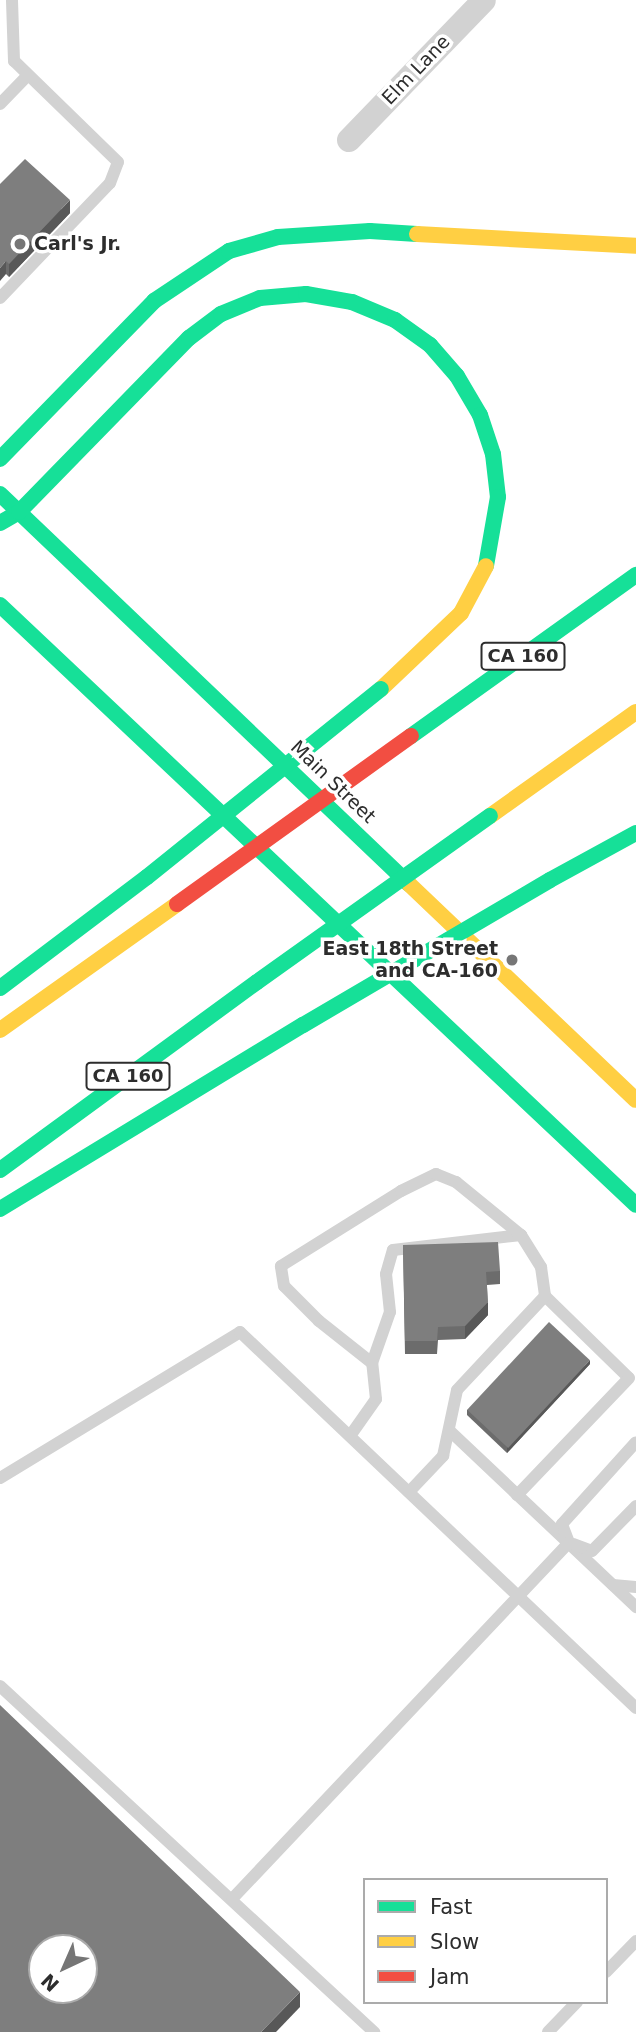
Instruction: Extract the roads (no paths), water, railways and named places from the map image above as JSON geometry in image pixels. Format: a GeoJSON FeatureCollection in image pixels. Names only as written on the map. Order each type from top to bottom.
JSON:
{"type":"FeatureCollection","features":[{"type":"Feature","properties":{"kind":"main road"},"geometry":{"type":"LineString","coordinates":[[0,459],[154,301],[229,251],[278,237],[370,231],[636,246]]}},
{"type":"Feature","properties":{"kind":"main road"},"geometry":{"type":"LineString","coordinates":[[0,523],[19,512],[189,338],[221,314],[260,298],[306,294],[352,302],[395,320],[430,345],[457,376],[484,428],[498,497],[490,551],[461,613],[381,689],[147,877],[0,988]]}},
{"type":"Feature","properties":{"kind":"main road","name":"Main Street"},"geometry":{"type":"LineString","coordinates":[[0,495],[636,1100]]}},
{"type":"Feature","properties":{"kind":"main road","name":"CA 160"},"geometry":{"type":"LineString","coordinates":[[0,1030],[636,575]]}},
{"type":"Feature","properties":{"kind":"main road"},"geometry":{"type":"LineString","coordinates":[[0,605],[636,1205]]}},
{"type":"Feature","properties":{"kind":"main road","name":"CA 160"},"geometry":{"type":"LineString","coordinates":[[0,1170],[257,982],[636,712]]}},
{"type":"Feature","properties":{"kind":"main road"},"geometry":{"type":"LineString","coordinates":[[0,1209],[303,1025],[550,880],[636,834]]}},
{"type":"Feature","properties":{"kind":"street","name":"Elm Lane"},"geometry":{"type":"LineString","coordinates":[[349,140],[484,0]]}},
{"type":"Feature","properties":{"kind":"lane"},"geometry":{"type":"LineString","coordinates":[[0,298],[110,183],[118,162],[14,61],[12,0]]}},
{"type":"Feature","properties":{"kind":"lane"},"geometry":{"type":"LineString","coordinates":[[0,104],[28,75]]}},
{"type":"Feature","properties":{"kind":"lane"},"geometry":{"type":"LineString","coordinates":[[372,1363],[318,1321],[284,1286],[281,1266],[401,1191],[436,1174],[466,1188],[521,1235],[541,1267],[545,1296],[629,1378],[517,1495]]}},
{"type":"Feature","properties":{"kind":"lane"},"geometry":{"type":"LineString","coordinates":[[350,1436],[376,1399],[372,1363],[390,1312],[386,1274],[393,1251],[521,1235]]}},
{"type":"Feature","properties":{"kind":"lane"},"geometry":{"type":"LineString","coordinates":[[409,1492],[443,1456],[451,1432],[457,1390],[545,1296]]}},
{"type":"Feature","properties":{"kind":"lane"},"geometry":{"type":"LineString","coordinates":[[0,1478],[240,1332],[636,1708]]}},
{"type":"Feature","properties":{"kind":"lane"},"geometry":{"type":"LineString","coordinates":[[451,1432],[636,1607]]}},
{"type":"Feature","properties":{"kind":"lane"},"geometry":{"type":"LineString","coordinates":[[569,1543],[562,1524],[636,1442]]}},
{"type":"Feature","properties":{"kind":"lane"},"geometry":{"type":"LineString","coordinates":[[569,1543],[593,1551],[636,1506]]}},
{"type":"Feature","properties":{"kind":"lane"},"geometry":{"type":"LineString","coordinates":[[232,1899],[569,1543]]}},
{"type":"Feature","properties":{"kind":"lane"},"geometry":{"type":"LineString","coordinates":[[613,1585],[636,1587]]}},
{"type":"Feature","properties":{"kind":"lane"},"geometry":{"type":"LineString","coordinates":[[0,1686],[374,2032]]}},
{"type":"Feature","properties":{"kind":"lane"},"geometry":{"type":"LineString","coordinates":[[608,1970],[636,1941]]}},
{"type":"Feature","properties":{"kind":"lane"},"geometry":{"type":"LineString","coordinates":[[548,2032],[575,2004]]}},
{"type":"Feature","properties":{"kind":"place","name":"Carl's Jr."},"geometry":{"type":"Point","coordinates":[20,244]}},
{"type":"Feature","properties":{"kind":"place","name":"East 18th Street and CA-160"},"geometry":{"type":"Point","coordinates":[512,960]}}]}
